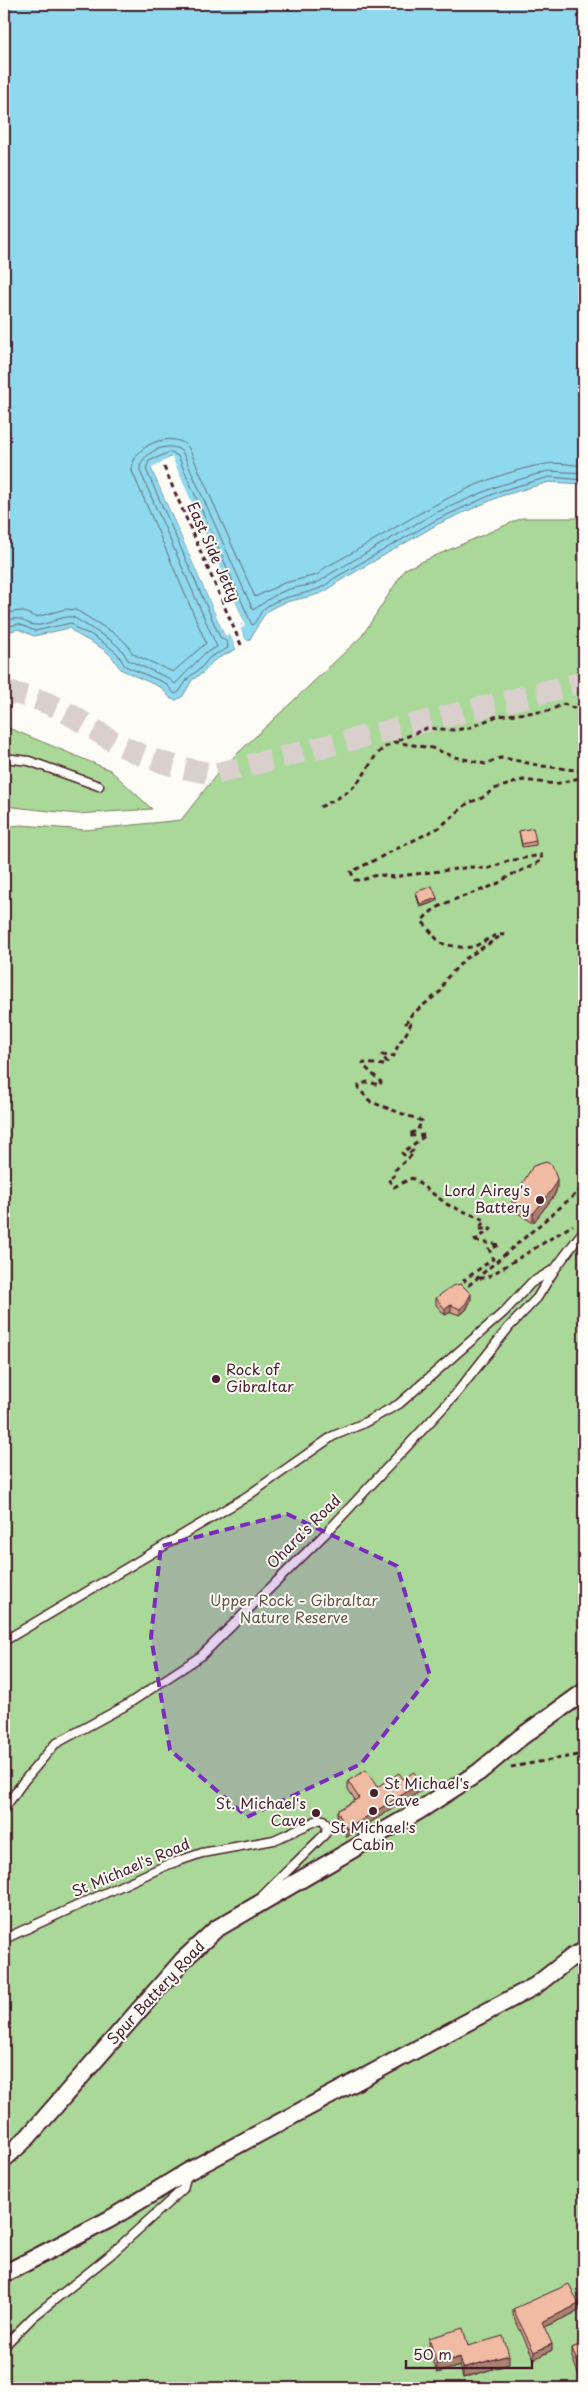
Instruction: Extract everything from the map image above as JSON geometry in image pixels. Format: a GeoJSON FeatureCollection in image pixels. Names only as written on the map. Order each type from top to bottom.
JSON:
{"type":"FeatureCollection","features":[{"type":"Feature","properties":{"kind":"street","name":"Spur Battery Road"},"geometry":{"type":"LineString","coordinates":[[4,2159],[28,2136],[183,1960],[216,1929],[428,1804],[478,1772],[521,1737],[584,1692]]}},
{"type":"Feature","properties":{"kind":"street"},"geometry":{"type":"LineString","coordinates":[[4,2274],[110,2219],[187,2172],[535,1986],[572,1957],[584,1951]]}},
{"type":"Feature","properties":{"kind":"lane"},"geometry":{"type":"LineString","coordinates":[[4,758],[29,761],[99,786]]}},
{"type":"Feature","properties":{"kind":"lane","name":"Ohara's Road"},"geometry":{"type":"LineString","coordinates":[[4,1809],[23,1782],[56,1744],[162,1683],[201,1656],[275,1581],[328,1531],[455,1395],[509,1327],[537,1298],[555,1269],[584,1230]]}},
{"type":"Feature","properties":{"kind":"lane"},"geometry":{"type":"LineString","coordinates":[[4,1640],[246,1497],[333,1436],[362,1424],[399,1404],[504,1312],[531,1282],[555,1269]]}},
{"type":"Feature","properties":{"kind":"lane","name":"St Michael's Road"},"geometry":{"type":"LineString","coordinates":[[4,1939],[167,1865],[202,1853],[274,1840],[314,1821],[323,1820],[328,1827],[325,1834],[247,1910]]}},
{"type":"Feature","properties":{"kind":"lane"},"geometry":{"type":"LineString","coordinates":[[4,2346],[33,2317],[108,2256],[183,2189],[187,2172]]}},
{"type":"Feature","properties":{"kind":"path","name":"East Side Jetty"},"geometry":{"type":"LineString","coordinates":[[164,467],[242,647]]}},
{"type":"Feature","properties":{"kind":"path"},"geometry":{"type":"LineString","coordinates":[[320,807],[345,795],[362,778],[378,750],[427,728],[462,729],[483,723],[497,716],[548,711],[564,704],[573,708],[584,706]]}},
{"type":"Feature","properties":{"kind":"path"},"geometry":{"type":"LineString","coordinates":[[394,742],[432,748],[455,757],[485,764],[500,758],[509,758],[542,766],[584,771]]}},
{"type":"Feature","properties":{"kind":"path"},"geometry":{"type":"LineString","coordinates":[[584,777],[555,784],[523,780],[494,789],[482,798],[468,803],[440,827],[351,872],[355,880],[361,880],[380,874],[392,876],[472,867],[487,869],[508,860],[541,855],[543,858],[533,867],[508,876],[496,885],[455,898],[427,915],[422,921],[440,944],[471,947],[494,936],[505,935],[494,939],[465,959],[445,980],[441,991],[411,1015],[406,1023],[411,1022],[410,1030],[400,1040],[394,1056],[382,1055],[387,1062],[385,1065],[363,1063],[381,1082],[380,1085],[368,1082],[359,1085],[359,1090],[371,1102],[422,1122],[417,1131],[409,1134],[410,1136],[426,1135],[402,1153],[404,1155],[413,1151],[413,1154],[395,1170],[394,1176],[388,1179],[394,1187],[412,1178],[448,1204],[485,1220],[479,1229],[491,1229],[474,1241],[500,1245],[489,1249],[492,1259],[464,1280],[469,1285],[584,1187]]}},
{"type":"Feature","properties":{"kind":"path"},"geometry":{"type":"LineString","coordinates":[[478,1278],[486,1278],[579,1221]]}},
{"type":"Feature","properties":{"kind":"path"},"geometry":{"type":"LineString","coordinates":[[508,1767],[584,1754]]}},
{"type":"Feature","properties":{"kind":"highlighted area"},"geometry":{"type":"Polygon","coordinates":[[[287,1514],[397,1566],[430,1676],[361,1764],[247,1817],[170,1750],[151,1637],[161,1546],[287,1514]]]}},
{"type":"Feature","properties":{"kind":"green space","name":"Upper Rock - Gibraltar Nature Reserve"},"geometry":{"type":"Polygon","coordinates":[[[522,518],[584,518],[584,2388],[4,2388],[4,827],[21,825],[85,830],[181,820],[221,769],[362,636],[405,569],[522,518]]]}},
{"type":"Feature","properties":{"kind":"green space"},"geometry":{"type":"Polygon","coordinates":[[[4,726],[110,770],[152,809],[78,814],[4,806],[4,726]]]}},
{"type":"Feature","properties":{"kind":"water"},"geometry":{"type":"Polygon","coordinates":[[[4,4],[584,4],[584,484],[549,482],[501,496],[438,524],[336,583],[329,589],[276,606],[266,613],[249,641],[246,640],[241,629],[243,619],[171,457],[151,468],[225,636],[230,634],[236,649],[213,661],[204,672],[192,680],[183,696],[176,700],[171,699],[162,688],[122,670],[107,652],[69,628],[34,636],[18,629],[4,633],[4,4]]]}},
{"type":"Feature","properties":{"kind":"pier"},"geometry":{"type":"Polygon","coordinates":[[[172,457],[243,619],[245,626],[241,629],[246,640],[249,641],[247,643],[239,629],[242,625],[241,620],[171,460],[153,467],[226,633],[232,633],[238,648],[236,649],[230,635],[225,636],[151,467],[172,457]]]}},
{"type":"Feature","properties":{"kind":"building"},"geometry":{"type":"Polygon","coordinates":[[[533,828],[536,841],[522,844],[519,831],[533,828]]]}},
{"type":"Feature","properties":{"kind":"building"},"geometry":{"type":"Polygon","coordinates":[[[432,886],[437,898],[420,904],[416,892],[432,886]]]}},
{"type":"Feature","properties":{"kind":"building"},"geometry":{"type":"Polygon","coordinates":[[[546,1162],[552,1165],[557,1179],[554,1187],[533,1214],[512,1200],[533,1166],[546,1162]]]}},
{"type":"Feature","properties":{"kind":"building"},"geometry":{"type":"Polygon","coordinates":[[[461,1284],[471,1294],[466,1303],[460,1309],[451,1305],[445,1309],[436,1298],[452,1286],[461,1284]]]}},
{"type":"Feature","properties":{"kind":"building"},"geometry":{"type":"Polygon","coordinates":[[[366,1770],[377,1787],[399,1773],[403,1779],[414,1772],[421,1783],[347,1829],[337,1811],[359,1798],[348,1781],[366,1770]]]}},
{"type":"Feature","properties":{"kind":"building"},"geometry":{"type":"Polygon","coordinates":[[[569,2284],[579,2304],[542,2322],[552,2344],[534,2352],[513,2309],[569,2284]]]}},
{"type":"Feature","properties":{"kind":"building"},"geometry":{"type":"Polygon","coordinates":[[[463,2328],[468,2346],[503,2336],[509,2355],[463,2368],[460,2357],[437,2364],[429,2338],[463,2328]]]}},
{"type":"Feature","properties":{"kind":"building"},"geometry":{"type":"Polygon","coordinates":[[[584,2343],[584,2369],[580,2370],[572,2348],[584,2343]]]}},
{"type":"Feature","properties":{"kind":"tunnel"},"geometry":{"type":"LineString","coordinates":[[4,692],[37,699],[50,704],[139,754],[175,766],[214,774],[584,682]]}},
{"type":"Feature","properties":{"kind":"place","name":"Lord Airey's Battery"},"geometry":{"type":"Point","coordinates":[540,1200]}},
{"type":"Feature","properties":{"kind":"place","name":"Rock of Gibraltar"},"geometry":{"type":"Point","coordinates":[216,1379]}},
{"type":"Feature","properties":{"kind":"place","name":"St Michael's Cave"},"geometry":{"type":"Point","coordinates":[374,1793]}},
{"type":"Feature","properties":{"kind":"place","name":"St Michael's Cabin"},"geometry":{"type":"Point","coordinates":[373,1811]}},
{"type":"Feature","properties":{"kind":"place","name":"St. Michael's Cave"},"geometry":{"type":"Point","coordinates":[316,1813]}}]}
